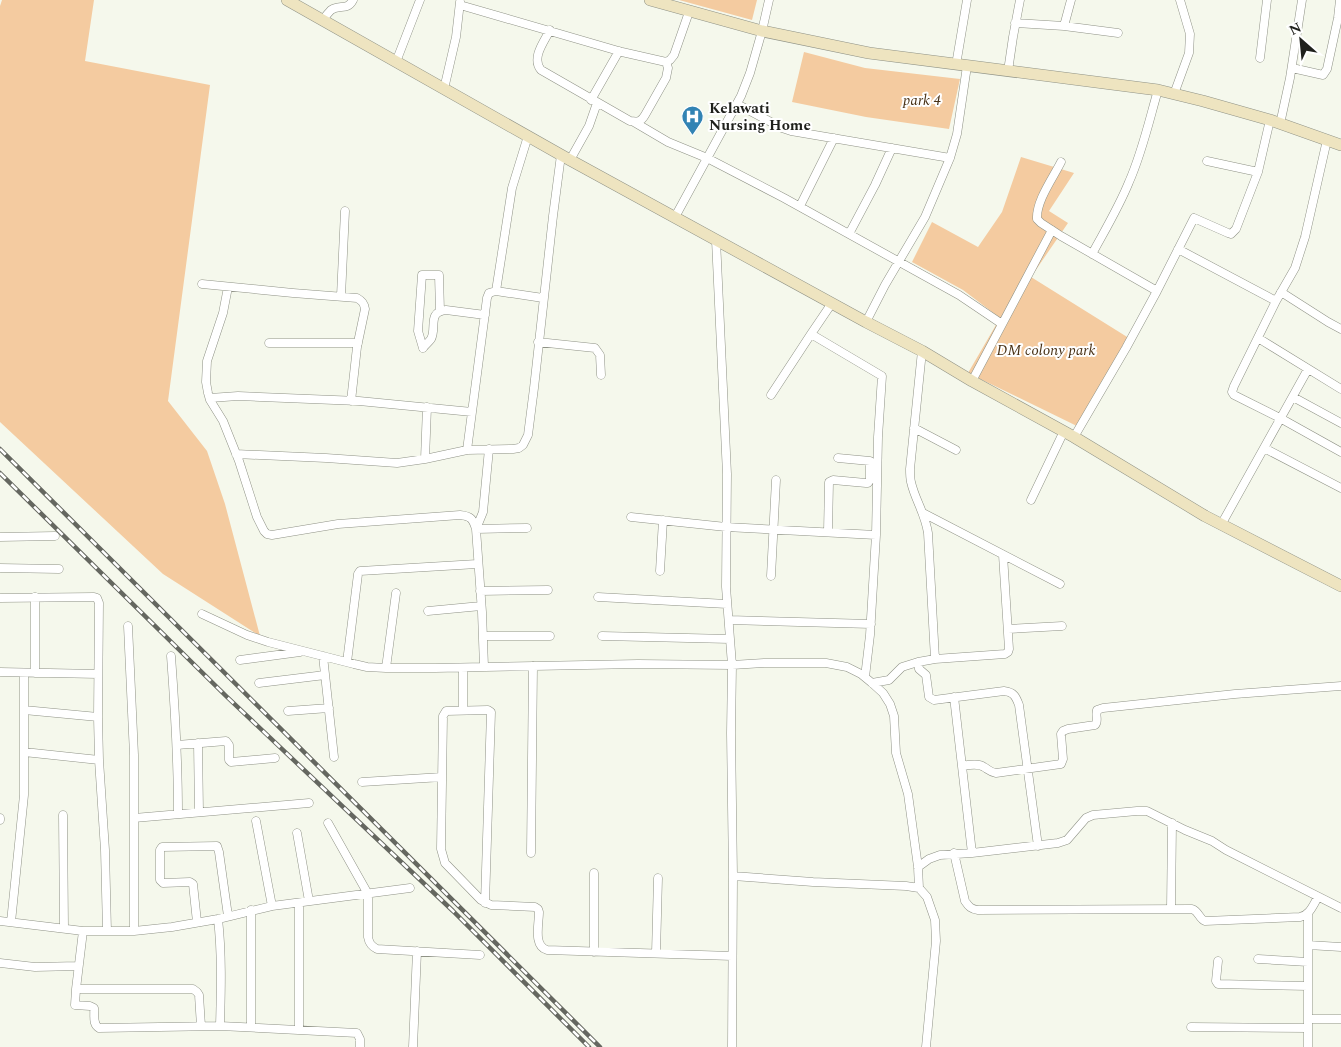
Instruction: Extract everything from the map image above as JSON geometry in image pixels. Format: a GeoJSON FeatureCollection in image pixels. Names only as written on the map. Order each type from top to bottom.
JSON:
{"type":"FeatureCollection","features":[{"type":"Feature","properties":{"kind":"street"},"geometry":{"type":"LineString","coordinates":[[286,0],[716,240],[922,351],[972,381],[1069,434],[1221,525],[1341,586]]}},
{"type":"Feature","properties":{"kind":"street"},"geometry":{"type":"LineString","coordinates":[[323,20],[331,10],[348,7],[353,0]]}},
{"type":"Feature","properties":{"kind":"street"},"geometry":{"type":"LineString","coordinates":[[396,62],[420,0]]}},
{"type":"Feature","properties":{"kind":"street"},"geometry":{"type":"LineString","coordinates":[[675,217],[737,104],[750,73],[769,0]]}},
{"type":"Feature","properties":{"kind":"street"},"geometry":{"type":"LineString","coordinates":[[866,322],[885,285],[925,217],[950,158],[956,134],[967,0]]}},
{"type":"Feature","properties":{"kind":"street"},"geometry":{"type":"LineString","coordinates":[[1008,71],[1020,0]]}},
{"type":"Feature","properties":{"kind":"street"},"geometry":{"type":"LineString","coordinates":[[1064,26],[1071,0]]}},
{"type":"Feature","properties":{"kind":"street"},"geometry":{"type":"LineString","coordinates":[[1174,94],[1189,53],[1190,34],[1180,0]]}},
{"type":"Feature","properties":{"kind":"street"},"geometry":{"type":"LineString","coordinates":[[1260,58],[1266,0]]}},
{"type":"Feature","properties":{"kind":"street"},"geometry":{"type":"LineString","coordinates":[[1031,500],[1069,434],[1126,348],[1194,218],[1228,233],[1234,232],[1258,172],[1292,68],[1302,0]]}},
{"type":"Feature","properties":{"kind":"street"},"geometry":{"type":"LineString","coordinates":[[1292,68],[1323,76],[1327,70],[1340,0]]}},
{"type":"Feature","properties":{"kind":"street"},"geometry":{"type":"LineString","coordinates":[[655,1],[762,31],[869,53],[1158,90],[1275,122],[1341,145]]}},
{"type":"Feature","properties":{"kind":"street"},"geometry":{"type":"LineString","coordinates":[[444,88],[456,37],[460,2],[619,51],[666,62],[674,55],[689,12]]}},
{"type":"Feature","properties":{"kind":"street"},"geometry":{"type":"LineString","coordinates":[[1015,23],[1064,26],[1118,33]]}},
{"type":"Feature","properties":{"kind":"street"},"geometry":{"type":"LineString","coordinates":[[550,30],[537,57],[538,66],[546,74],[668,142],[707,158],[800,206],[959,295],[1002,324]]}},
{"type":"Feature","properties":{"kind":"street"},"geometry":{"type":"LineString","coordinates":[[236,454],[406,463],[467,450],[519,448],[523,445],[528,435],[534,388],[552,216],[566,157],[589,126],[594,101],[619,51]]}},
{"type":"Feature","properties":{"kind":"street"},"geometry":{"type":"LineString","coordinates":[[634,122],[642,120],[662,86],[668,72],[666,62]]}},
{"type":"Feature","properties":{"kind":"street"},"geometry":{"type":"LineString","coordinates":[[1092,254],[1118,208],[1130,180],[1158,90]]}},
{"type":"Feature","properties":{"kind":"street"},"geometry":{"type":"LineString","coordinates":[[737,104],[791,131],[950,158]]}},
{"type":"Feature","properties":{"kind":"street"},"geometry":{"type":"LineString","coordinates":[[496,291],[512,188],[528,136]]}},
{"type":"Feature","properties":{"kind":"street"},"geometry":{"type":"LineString","coordinates":[[800,206],[834,138]]}},
{"type":"Feature","properties":{"kind":"street"},"geometry":{"type":"LineString","coordinates":[[1327,140],[1305,238],[1295,268],[1276,301],[1232,392],[1234,395],[1341,452]]}},
{"type":"Feature","properties":{"kind":"street"},"geometry":{"type":"LineString","coordinates":[[849,234],[892,148]]}},
{"type":"Feature","properties":{"kind":"street"},"geometry":{"type":"LineString","coordinates":[[1206,161],[1258,172]]}},
{"type":"Feature","properties":{"kind":"street"},"geometry":{"type":"LineString","coordinates":[[1061,162],[1043,195],[1036,214],[1037,218],[1052,230],[1157,291]]}},
{"type":"Feature","properties":{"kind":"street"},"geometry":{"type":"LineString","coordinates":[[341,296],[345,210]]}},
{"type":"Feature","properties":{"kind":"street"},"geometry":{"type":"LineString","coordinates":[[972,381],[1052,230]]}},
{"type":"Feature","properties":{"kind":"street"},"geometry":{"type":"LineString","coordinates":[[716,240],[727,474],[726,587],[732,665],[732,1047]]}},
{"type":"Feature","properties":{"kind":"street"},"geometry":{"type":"LineString","coordinates":[[1178,249],[1276,301]]}},
{"type":"Feature","properties":{"kind":"street"},"geometry":{"type":"LineString","coordinates":[[440,311],[439,275],[422,275],[418,331],[423,348],[432,338],[434,317],[440,311],[446,310],[485,315]]}},
{"type":"Feature","properties":{"kind":"street"},"geometry":{"type":"LineString","coordinates":[[202,284],[357,298],[364,304],[364,309],[351,400]]}},
{"type":"Feature","properties":{"kind":"street"},"geometry":{"type":"LineString","coordinates":[[228,286],[223,313],[207,361],[206,382],[210,398],[223,421],[264,531],[272,535],[338,524],[468,516],[472,519],[476,530],[484,667]]}},
{"type":"Feature","properties":{"kind":"street"},"geometry":{"type":"LineString","coordinates":[[467,450],[489,293],[496,291],[543,298]]}},
{"type":"Feature","properties":{"kind":"street"},"geometry":{"type":"LineString","coordinates":[[1281,292],[1341,329]]}},
{"type":"Feature","properties":{"kind":"street"},"geometry":{"type":"LineString","coordinates":[[772,395],[832,303]]}},
{"type":"Feature","properties":{"kind":"street"},"geometry":{"type":"LineString","coordinates":[[811,334],[882,376],[871,624],[865,677]]}},
{"type":"Feature","properties":{"kind":"street"},"geometry":{"type":"LineString","coordinates":[[1258,338],[1341,388]]}},
{"type":"Feature","properties":{"kind":"street"},"geometry":{"type":"LineString","coordinates":[[538,342],[594,348],[600,355],[601,375]]}},
{"type":"Feature","properties":{"kind":"street"},"geometry":{"type":"LineString","coordinates":[[269,343],[358,343]]}},
{"type":"Feature","properties":{"kind":"street"},"geometry":{"type":"LineString","coordinates":[[922,351],[910,469],[911,482],[927,523],[935,659]]}},
{"type":"Feature","properties":{"kind":"street"},"geometry":{"type":"LineString","coordinates":[[1221,525],[1308,369]]}},
{"type":"Feature","properties":{"kind":"street"},"geometry":{"type":"LineString","coordinates":[[210,398],[238,396],[351,400],[472,412]]}},
{"type":"Feature","properties":{"kind":"street"},"geometry":{"type":"LineString","coordinates":[[1293,397],[1341,423]]}},
{"type":"Feature","properties":{"kind":"street"},"geometry":{"type":"LineString","coordinates":[[424,459],[427,407]]}},
{"type":"Feature","properties":{"kind":"street"},"geometry":{"type":"LineString","coordinates":[[914,428],[956,450]]}},
{"type":"Feature","properties":{"kind":"street"},"geometry":{"type":"LineString","coordinates":[[1264,448],[1341,488]]}},
{"type":"Feature","properties":{"kind":"street"},"geometry":{"type":"LineString","coordinates":[[476,530],[483,512],[488,449]]}},
{"type":"Feature","properties":{"kind":"street"},"geometry":{"type":"LineString","coordinates":[[828,532],[828,482],[832,480],[868,483],[870,480],[870,461],[838,458]]}},
{"type":"Feature","properties":{"kind":"street"},"geometry":{"type":"LineString","coordinates":[[771,576],[776,480]]}},
{"type":"Feature","properties":{"kind":"street"},"geometry":{"type":"LineString","coordinates":[[923,513],[1060,584]]}},
{"type":"Feature","properties":{"kind":"street"},"geometry":{"type":"LineString","coordinates":[[631,517],[726,527],[876,535]]}},
{"type":"Feature","properties":{"kind":"street"},"geometry":{"type":"LineString","coordinates":[[660,571],[663,520]]}},
{"type":"Feature","properties":{"kind":"street"},"geometry":{"type":"LineString","coordinates":[[476,530],[526,528]]}},
{"type":"Feature","properties":{"kind":"street"},"geometry":{"type":"LineString","coordinates":[[0,537],[55,536]]}},
{"type":"Feature","properties":{"kind":"street"},"geometry":{"type":"LineString","coordinates":[[872,683],[889,680],[902,667],[918,662],[1005,654],[1008,652],[1004,555]]}},
{"type":"Feature","properties":{"kind":"street"},"geometry":{"type":"LineString","coordinates":[[347,662],[358,574],[360,571],[478,564]]}},
{"type":"Feature","properties":{"kind":"street"},"geometry":{"type":"LineString","coordinates":[[0,568],[59,568]]}},
{"type":"Feature","properties":{"kind":"street"},"geometry":{"type":"LineString","coordinates":[[480,592],[548,590]]}},
{"type":"Feature","properties":{"kind":"street"},"geometry":{"type":"LineString","coordinates":[[386,668],[396,593]]}},
{"type":"Feature","properties":{"kind":"street"},"geometry":{"type":"LineString","coordinates":[[0,598],[94,597],[98,600],[99,760],[105,850],[107,931]]}},
{"type":"Feature","properties":{"kind":"street"},"geometry":{"type":"LineString","coordinates":[[598,597],[727,604]]}},
{"type":"Feature","properties":{"kind":"street"},"geometry":{"type":"LineString","coordinates":[[35,598],[35,673]]}},
{"type":"Feature","properties":{"kind":"street"},"geometry":{"type":"LineString","coordinates":[[428,611],[481,606]]}},
{"type":"Feature","properties":{"kind":"street"},"geometry":{"type":"LineString","coordinates":[[202,614],[247,635],[268,642],[347,662],[386,668],[638,664],[732,665],[826,662],[847,667],[865,677],[883,693],[890,704],[894,716],[896,753],[908,794],[919,888],[927,897],[935,920],[936,941],[926,1047]]}},
{"type":"Feature","properties":{"kind":"street"},"geometry":{"type":"LineString","coordinates":[[728,620],[871,624]]}},
{"type":"Feature","properties":{"kind":"street"},"geometry":{"type":"LineString","coordinates":[[128,626],[134,755],[134,931]]}},
{"type":"Feature","properties":{"kind":"street"},"geometry":{"type":"LineString","coordinates":[[1008,629],[1062,626]]}},
{"type":"Feature","properties":{"kind":"street"},"geometry":{"type":"LineString","coordinates":[[483,636],[550,636]]}},
{"type":"Feature","properties":{"kind":"street"},"geometry":{"type":"LineString","coordinates":[[602,636],[730,639]]}},
{"type":"Feature","properties":{"kind":"street"},"geometry":{"type":"LineString","coordinates":[[240,660],[304,652]]}},
{"type":"Feature","properties":{"kind":"street"},"geometry":{"type":"LineString","coordinates":[[171,656],[177,745],[178,814]]}},
{"type":"Feature","properties":{"kind":"street"},"geometry":{"type":"LineString","coordinates":[[323,656],[334,757]]}},
{"type":"Feature","properties":{"kind":"street"},"geometry":{"type":"LineString","coordinates":[[918,662],[919,669],[926,675],[928,694],[931,699],[1004,691],[1014,694],[1019,705],[1038,846]]}},
{"type":"Feature","properties":{"kind":"street"},"geometry":{"type":"LineString","coordinates":[[531,853],[533,666]]}},
{"type":"Feature","properties":{"kind":"street"},"geometry":{"type":"LineString","coordinates":[[463,668],[464,710]]}},
{"type":"Feature","properties":{"kind":"street"},"geometry":{"type":"LineString","coordinates":[[0,672],[98,674]]}},
{"type":"Feature","properties":{"kind":"street"},"geometry":{"type":"LineString","coordinates":[[11,922],[24,796],[24,672]]}},
{"type":"Feature","properties":{"kind":"street"},"geometry":{"type":"LineString","coordinates":[[258,683],[325,675]]}},
{"type":"Feature","properties":{"kind":"street"},"geometry":{"type":"LineString","coordinates":[[962,766],[982,765],[992,773],[1060,764],[1063,759],[1061,734],[1063,731],[1095,725],[1097,721],[1096,713],[1100,709],[1225,695],[1341,686]]}},
{"type":"Feature","properties":{"kind":"street"},"geometry":{"type":"LineString","coordinates":[[954,697],[972,853]]}},
{"type":"Feature","properties":{"kind":"street"},"geometry":{"type":"LineString","coordinates":[[288,711],[329,708]]}},
{"type":"Feature","properties":{"kind":"street"},"geometry":{"type":"LineString","coordinates":[[24,710],[98,717]]}},
{"type":"Feature","properties":{"kind":"street"},"geometry":{"type":"LineString","coordinates":[[485,903],[492,714],[490,710],[446,710],[443,716],[442,856],[445,863],[480,900],[485,903],[491,905],[535,907],[538,909],[538,942],[543,949],[547,950],[732,956]]}},
{"type":"Feature","properties":{"kind":"street"},"geometry":{"type":"LineString","coordinates":[[177,745],[228,742],[230,762],[275,758]]}},
{"type":"Feature","properties":{"kind":"street"},"geometry":{"type":"LineString","coordinates":[[198,743],[199,812]]}},
{"type":"Feature","properties":{"kind":"street"},"geometry":{"type":"LineString","coordinates":[[24,752],[99,760]]}},
{"type":"Feature","properties":{"kind":"street"},"geometry":{"type":"LineString","coordinates":[[362,782],[442,777]]}},
{"type":"Feature","properties":{"kind":"street"},"geometry":{"type":"LineString","coordinates":[[134,818],[309,803]]}},
{"type":"Feature","properties":{"kind":"street"},"geometry":{"type":"LineString","coordinates":[[918,867],[929,859],[940,855],[1058,843],[1067,840],[1086,818],[1092,815],[1137,811],[1148,812],[1212,841],[1226,850],[1341,908]]}},
{"type":"Feature","properties":{"kind":"street"},"geometry":{"type":"LineString","coordinates":[[63,815],[64,928]]}},
{"type":"Feature","properties":{"kind":"street"},"geometry":{"type":"LineString","coordinates":[[256,821],[272,906]]}},
{"type":"Feature","properties":{"kind":"street"},"geometry":{"type":"LineString","coordinates":[[328,823],[368,894],[368,937],[372,946],[377,949],[480,955]]}},
{"type":"Feature","properties":{"kind":"street"},"geometry":{"type":"LineString","coordinates":[[1171,909],[1172,823]]}},
{"type":"Feature","properties":{"kind":"street"},"geometry":{"type":"LineString","coordinates":[[297,833],[309,902]]}},
{"type":"Feature","properties":{"kind":"street"},"geometry":{"type":"LineString","coordinates":[[196,922],[193,884],[190,882],[163,883],[160,880],[160,850],[162,847],[217,846],[220,852],[228,916]]}},
{"type":"Feature","properties":{"kind":"street"},"geometry":{"type":"LineString","coordinates":[[954,853],[965,901],[972,909],[978,910],[1195,910],[1202,920],[1205,921],[1305,916],[1318,897]]}},
{"type":"Feature","properties":{"kind":"street"},"geometry":{"type":"LineString","coordinates":[[594,873],[594,952]]}},
{"type":"Feature","properties":{"kind":"street"},"geometry":{"type":"LineString","coordinates":[[733,876],[919,888]]}},
{"type":"Feature","properties":{"kind":"street"},"geometry":{"type":"LineString","coordinates":[[656,953],[658,878]]}},
{"type":"Feature","properties":{"kind":"street"},"geometry":{"type":"LineString","coordinates":[[0,920],[82,930],[134,931],[172,927],[272,906],[410,888]]}},
{"type":"Feature","properties":{"kind":"street"},"geometry":{"type":"LineString","coordinates":[[299,903],[299,1030]]}},
{"type":"Feature","properties":{"kind":"street"},"geometry":{"type":"LineString","coordinates":[[251,910],[251,1028]]}},
{"type":"Feature","properties":{"kind":"street"},"geometry":{"type":"LineString","coordinates":[[1308,913],[1308,1047]]}},
{"type":"Feature","properties":{"kind":"street"},"geometry":{"type":"LineString","coordinates":[[218,918],[221,944],[220,1026]]}},
{"type":"Feature","properties":{"kind":"street"},"geometry":{"type":"LineString","coordinates":[[82,930],[75,1005],[94,1008],[95,1025],[99,1028],[220,1026],[357,1033],[360,1039],[360,1047]]}},
{"type":"Feature","properties":{"kind":"street"},"geometry":{"type":"LineString","coordinates":[[1308,945],[1341,947]]}},
{"type":"Feature","properties":{"kind":"street"},"geometry":{"type":"LineString","coordinates":[[413,1047],[417,951]]}},
{"type":"Feature","properties":{"kind":"street"},"geometry":{"type":"LineString","coordinates":[[1258,959],[1308,962]]}},
{"type":"Feature","properties":{"kind":"street"},"geometry":{"type":"LineString","coordinates":[[1218,961],[1216,981],[1218,984],[1308,986]]}},
{"type":"Feature","properties":{"kind":"street"},"geometry":{"type":"LineString","coordinates":[[0,964],[35,967],[78,966]]}},
{"type":"Feature","properties":{"kind":"street"},"geometry":{"type":"LineString","coordinates":[[76,990],[193,989],[199,995],[200,1026]]}},
{"type":"Feature","properties":{"kind":"street"},"geometry":{"type":"LineString","coordinates":[[1308,1019],[1341,1019]]}},
{"type":"Feature","properties":{"kind":"street"},"geometry":{"type":"LineString","coordinates":[[1191,1027],[1308,1028]]}},
{"type":"Feature","properties":{"kind":"green space"},"geometry":{"type":"Polygon","coordinates":[[[2,0],[94,0],[85,61],[210,85],[168,401],[207,451],[225,504],[260,636],[163,574],[0,422],[0,6],[2,0]]]}},
{"type":"Feature","properties":{"kind":"green space"},"geometry":{"type":"Polygon","coordinates":[[[679,0],[757,0],[752,20],[679,0]]]}},
{"type":"Feature","properties":{"kind":"green space","name":"park 4"},"geometry":{"type":"Polygon","coordinates":[[[804,52],[865,68],[960,79],[949,129],[866,117],[792,102],[804,52]]]}},
{"type":"Feature","properties":{"kind":"green space","name":"DM colony park"},"geometry":{"type":"Polygon","coordinates":[[[1021,157],[1074,173],[1049,211],[1068,223],[1031,277],[1132,340],[1081,428],[968,373],[1000,318],[963,290],[912,262],[932,222],[978,247],[1002,212],[1021,157]]]}},
{"type":"Feature","properties":{"kind":"railway"},"geometry":{"type":"LineString","coordinates":[[0,449],[600,1047]]}},
{"type":"Feature","properties":{"kind":"railway"},"geometry":{"type":"LineString","coordinates":[[0,473],[226,696],[453,911],[589,1047]]}},
{"type":"Feature","properties":{"kind":"place","name":"Kelawati Nursing Home"},"geometry":{"type":"Point","coordinates":[693,136]}}]}
